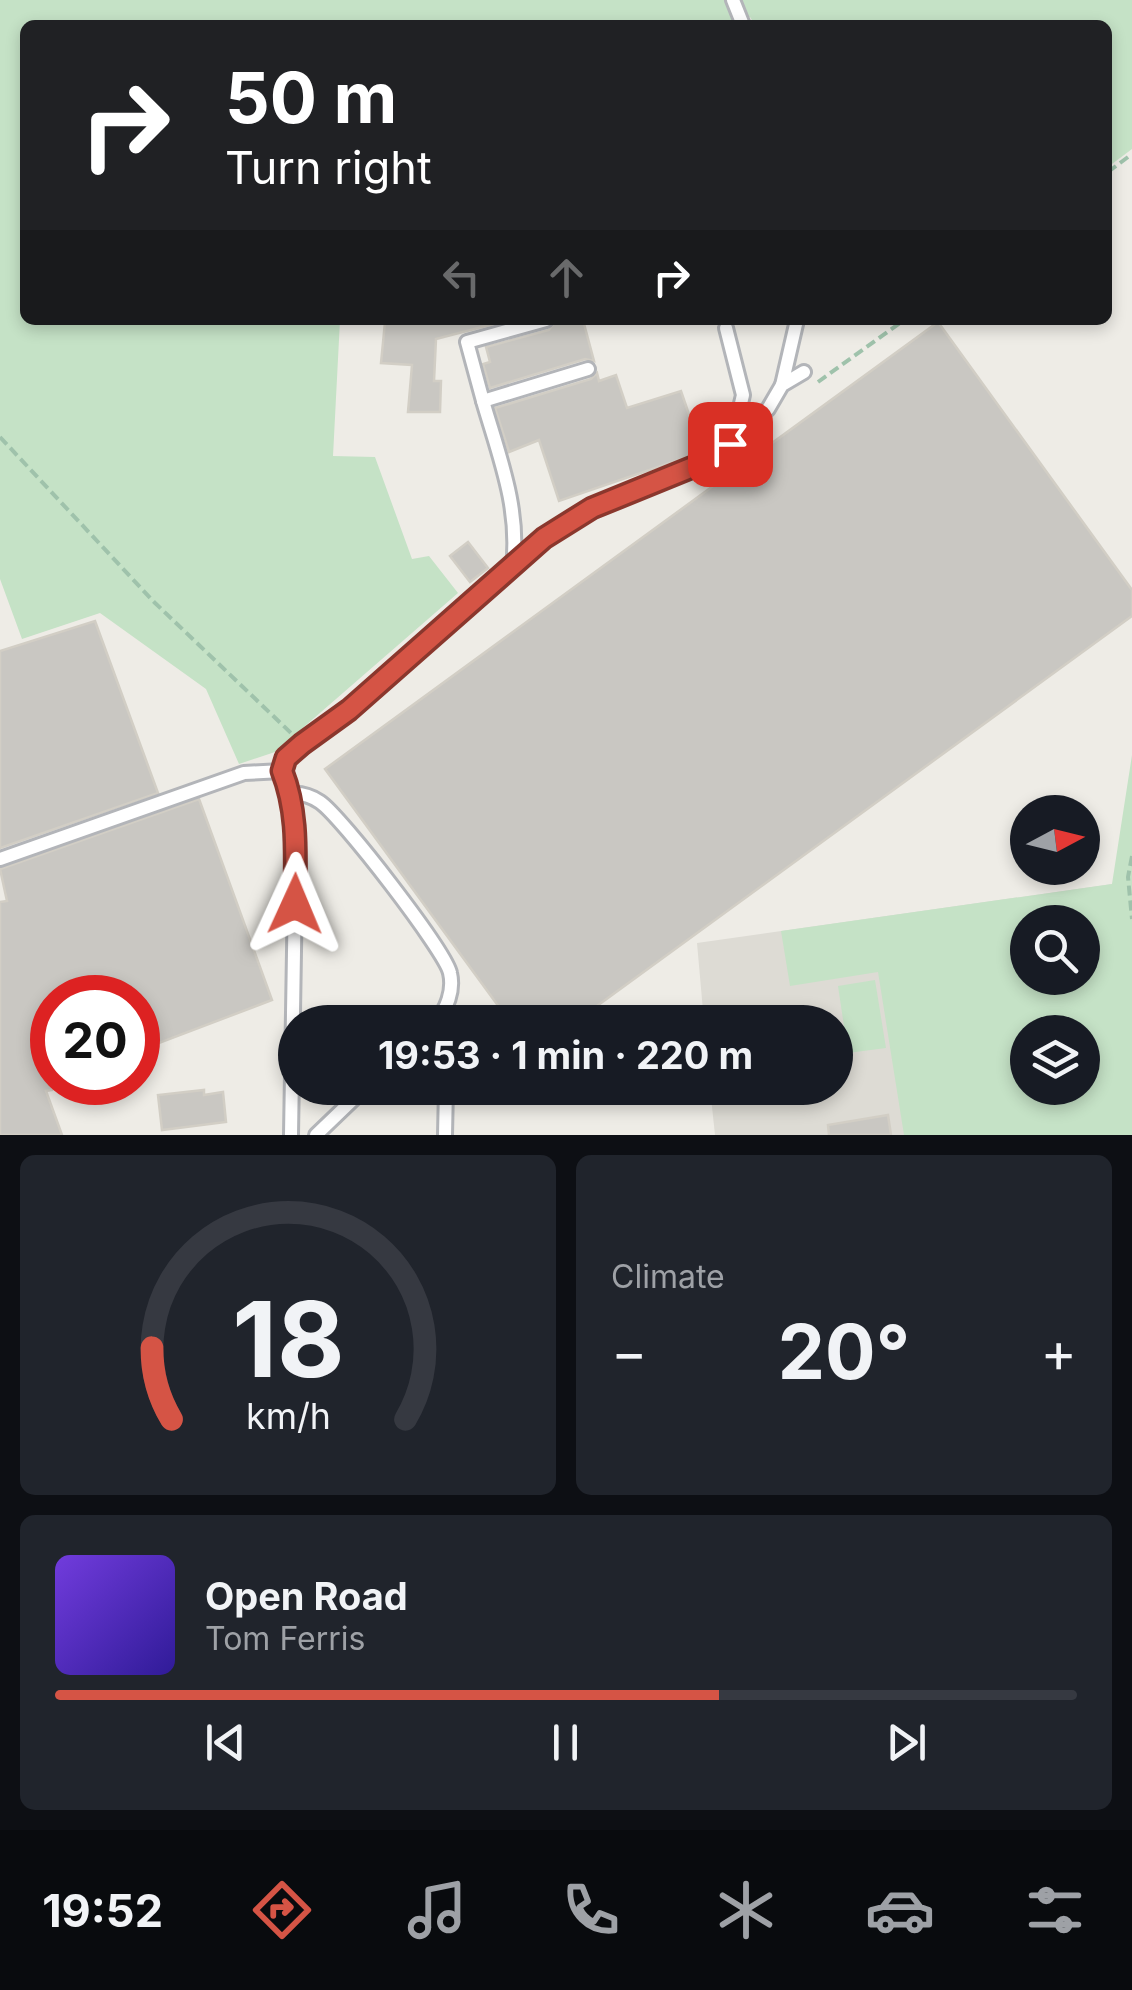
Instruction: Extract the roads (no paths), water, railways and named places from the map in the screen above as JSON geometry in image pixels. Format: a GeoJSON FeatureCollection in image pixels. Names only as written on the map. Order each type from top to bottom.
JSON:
{"type":"FeatureCollection","features":[{"type":"Feature","properties":{"kind":"lane"},"geometry":{"type":"LineString","coordinates":[[513,566],[517,535],[512,501],[466,342],[528,325]]}},
{"type":"Feature","properties":{"kind":"lane"},"geometry":{"type":"LineString","coordinates":[[291,1135],[296,829],[291,794],[282,771],[286,758],[349,710],[567,521],[710,460],[730,444],[768,409],[782,386],[796,325]]}},
{"type":"Feature","properties":{"kind":"lane"},"geometry":{"type":"LineString","coordinates":[[726,328],[743,395],[739,424],[730,444]]}},
{"type":"Feature","properties":{"kind":"lane"},"geometry":{"type":"LineString","coordinates":[[483,401],[588,369]]}},
{"type":"Feature","properties":{"kind":"lane"},"geometry":{"type":"LineString","coordinates":[[782,386],[804,372]]}},
{"type":"Feature","properties":{"kind":"lane"},"geometry":{"type":"LineString","coordinates":[[0,859],[244,773],[282,771]]}},
{"type":"Feature","properties":{"kind":"lane"},"geometry":{"type":"LineString","coordinates":[[291,794],[318,801],[352,832],[450,968],[446,1005]]}},
{"type":"Feature","properties":{"kind":"lane"},"geometry":{"type":"LineString","coordinates":[[316,1135],[347,1105]]}},
{"type":"Feature","properties":{"kind":"lane"},"geometry":{"type":"LineString","coordinates":[[445,1135],[446,1105]]}}]}
